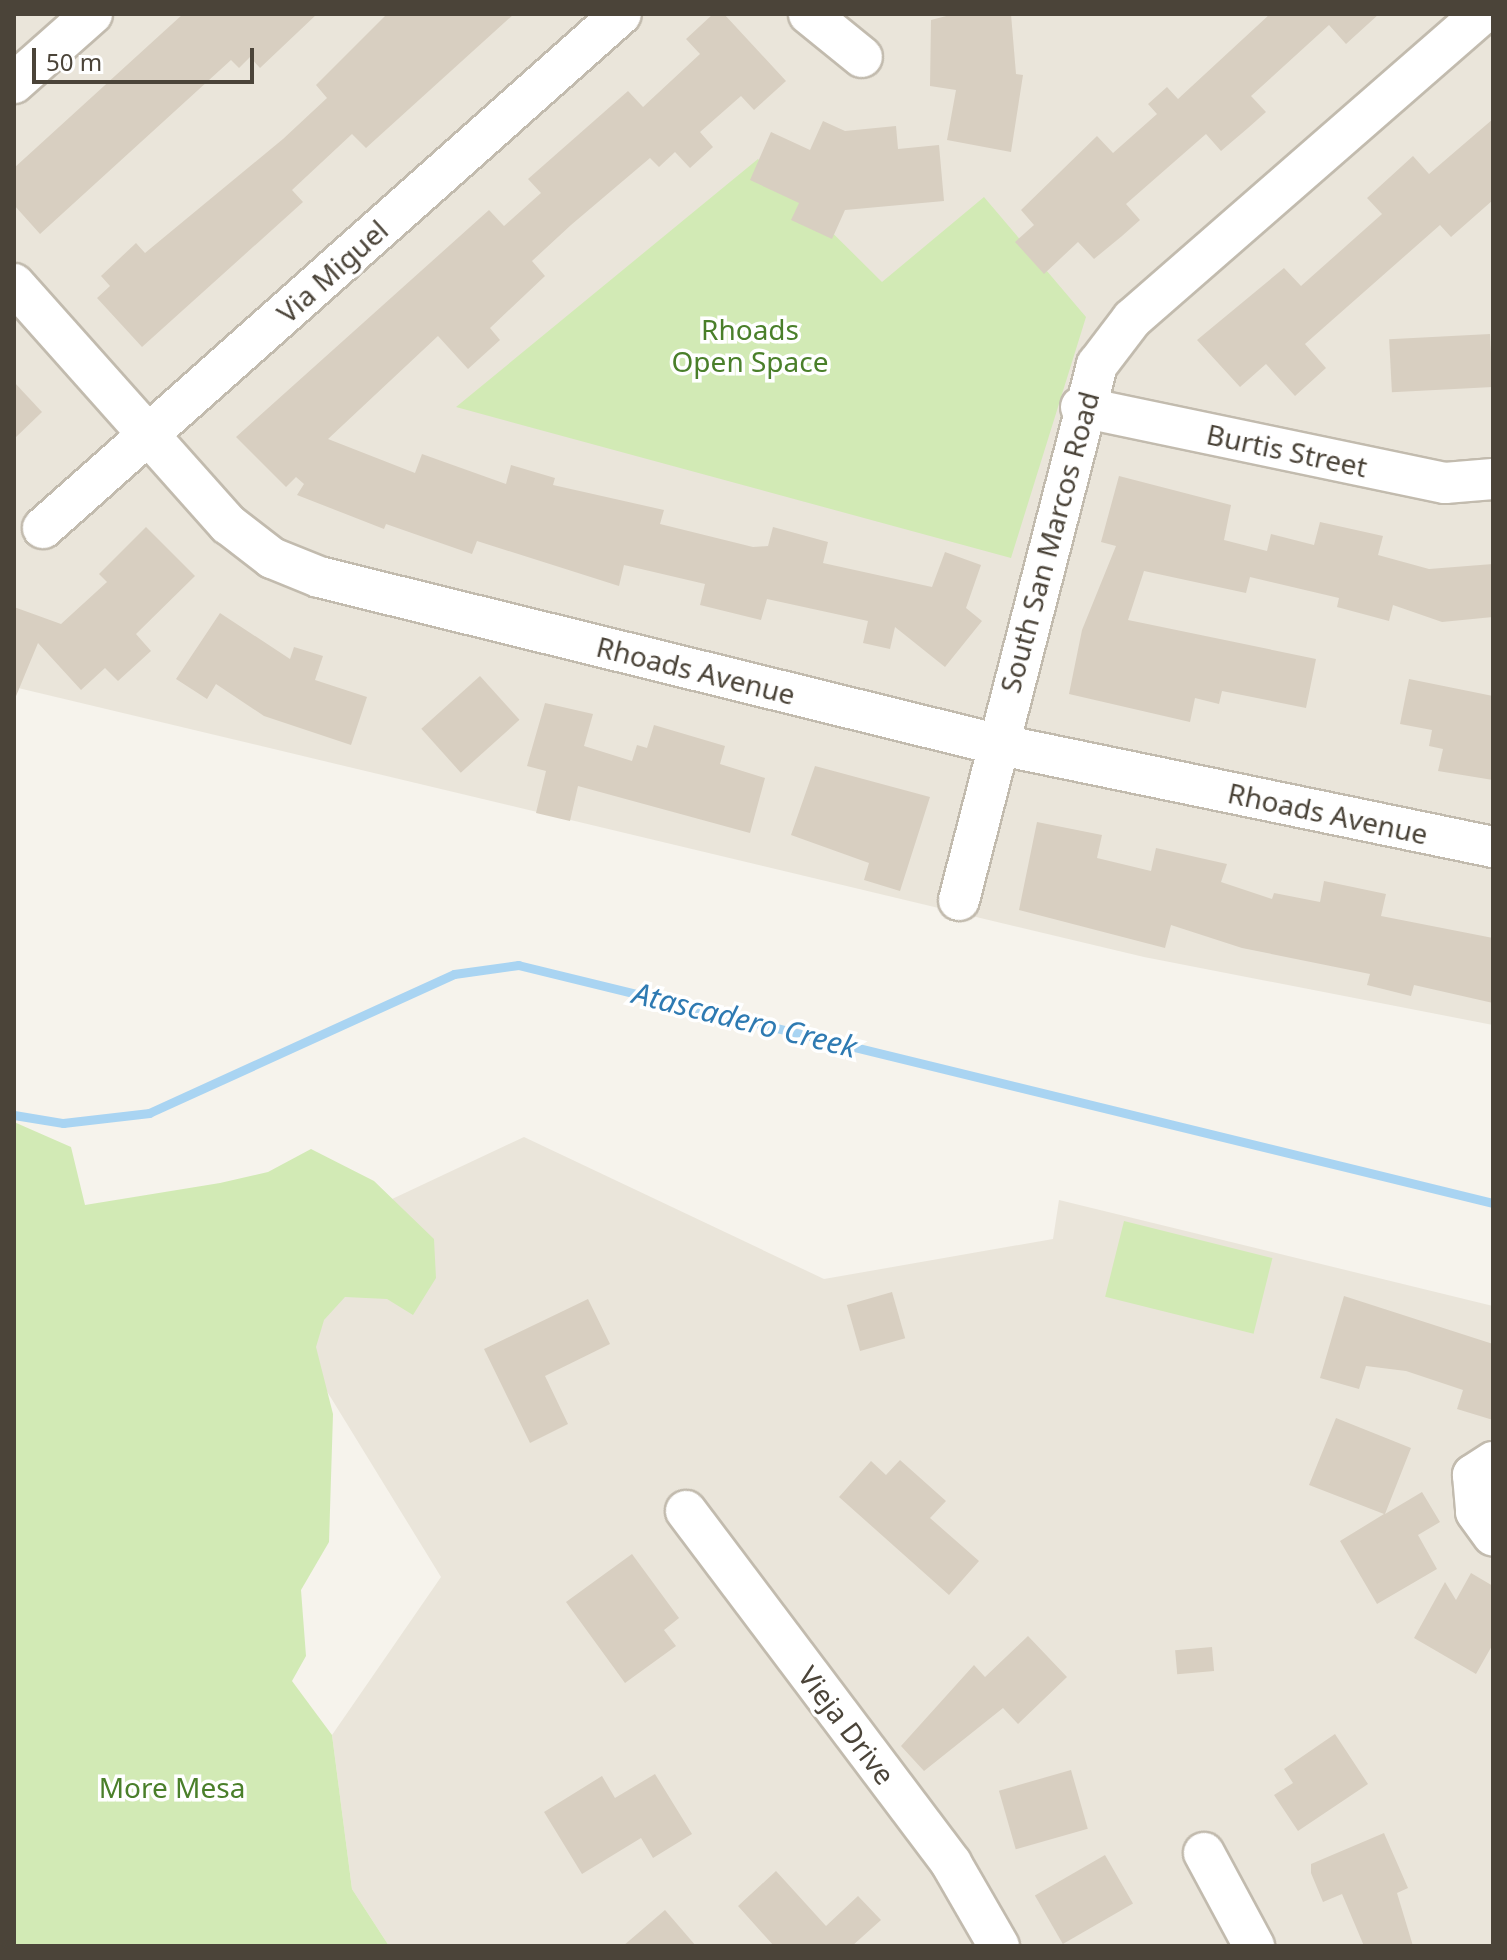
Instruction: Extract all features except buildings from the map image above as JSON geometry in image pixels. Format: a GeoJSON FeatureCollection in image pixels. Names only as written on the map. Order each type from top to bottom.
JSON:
{"type":"FeatureCollection","features":[{"type":"Feature","properties":{"kind":"street"},"geometry":{"type":"LineString","coordinates":[[14,83],[92,14]]}},
{"type":"Feature","properties":{"kind":"street","name":"Via Miguel"},"geometry":{"type":"LineString","coordinates":[[43,528],[621,14]]}},
{"type":"Feature","properties":{"kind":"street"},"geometry":{"type":"LineString","coordinates":[[809,14],[862,57]]}},
{"type":"Feature","properties":{"kind":"street","name":"South San Marcos Road"},"geometry":{"type":"LineString","coordinates":[[959,900],[1081,407],[1097,365],[1132,319],[1482,14]]}},
{"type":"Feature","properties":{"kind":"street","name":"Rhoads Avenue"},"geometry":{"type":"LineString","coordinates":[[14,284],[146,436],[228,524],[272,558],[319,577],[996,744],[1493,847]]}},
{"type":"Feature","properties":{"kind":"street","name":"Burtis Street"},"geometry":{"type":"LineString","coordinates":[[1081,407],[1445,483],[1493,479]]}},
{"type":"Feature","properties":{"kind":"street"},"geometry":{"type":"LineString","coordinates":[[1493,1462],[1473,1475],[1476,1512],[1493,1535]]}},
{"type":"Feature","properties":{"kind":"street","name":"Vieja Drive"},"geometry":{"type":"LineString","coordinates":[[686,1511],[951,1863],[999,1946]]}},
{"type":"Feature","properties":{"kind":"street"},"geometry":{"type":"LineString","coordinates":[[1204,1853],[1254,1946]]}},
{"type":"Feature","properties":{"kind":"shaded area"},"geometry":{"type":"Polygon","coordinates":[[[14,14],[1493,14],[1493,1025],[1144,957],[14,687],[14,14]]]}},
{"type":"Feature","properties":{"kind":"shaded area"},"geometry":{"type":"Polygon","coordinates":[[[524,1137],[824,1279],[1053,1239],[1059,1200],[1493,1306],[1493,1946],[389,1946],[352,1889],[332,1735],[441,1577],[250,1266],[524,1137]]]}},
{"type":"Feature","properties":{"kind":"green space","name":"Rhoads Open Space"},"geometry":{"type":"Polygon","coordinates":[[[758,159],[882,282],[984,197],[1086,317],[1011,558],[456,407],[758,159]]]}},
{"type":"Feature","properties":{"kind":"green space","name":"More Mesa"},"geometry":{"type":"Polygon","coordinates":[[[14,1122],[71,1147],[85,1205],[268,1172],[311,1149],[374,1181],[434,1239],[436,1278],[413,1315],[387,1299],[345,1297],[324,1320],[316,1347],[333,1414],[329,1542],[301,1590],[306,1656],[292,1681],[332,1735],[352,1889],[389,1946],[14,1946],[14,1122]]]}},
{"type":"Feature","properties":{"kind":"green space"},"geometry":{"type":"Polygon","coordinates":[[[1124,1221],[1272,1258],[1254,1334],[1105,1297],[1124,1221]]]}},
{"type":"Feature","properties":{"kind":"waterway","name":"Atascadero Creek"},"geometry":{"type":"LineString","coordinates":[[14,1115],[63,1123],[149,1113],[454,974],[518,965],[1493,1203]]}}]}
